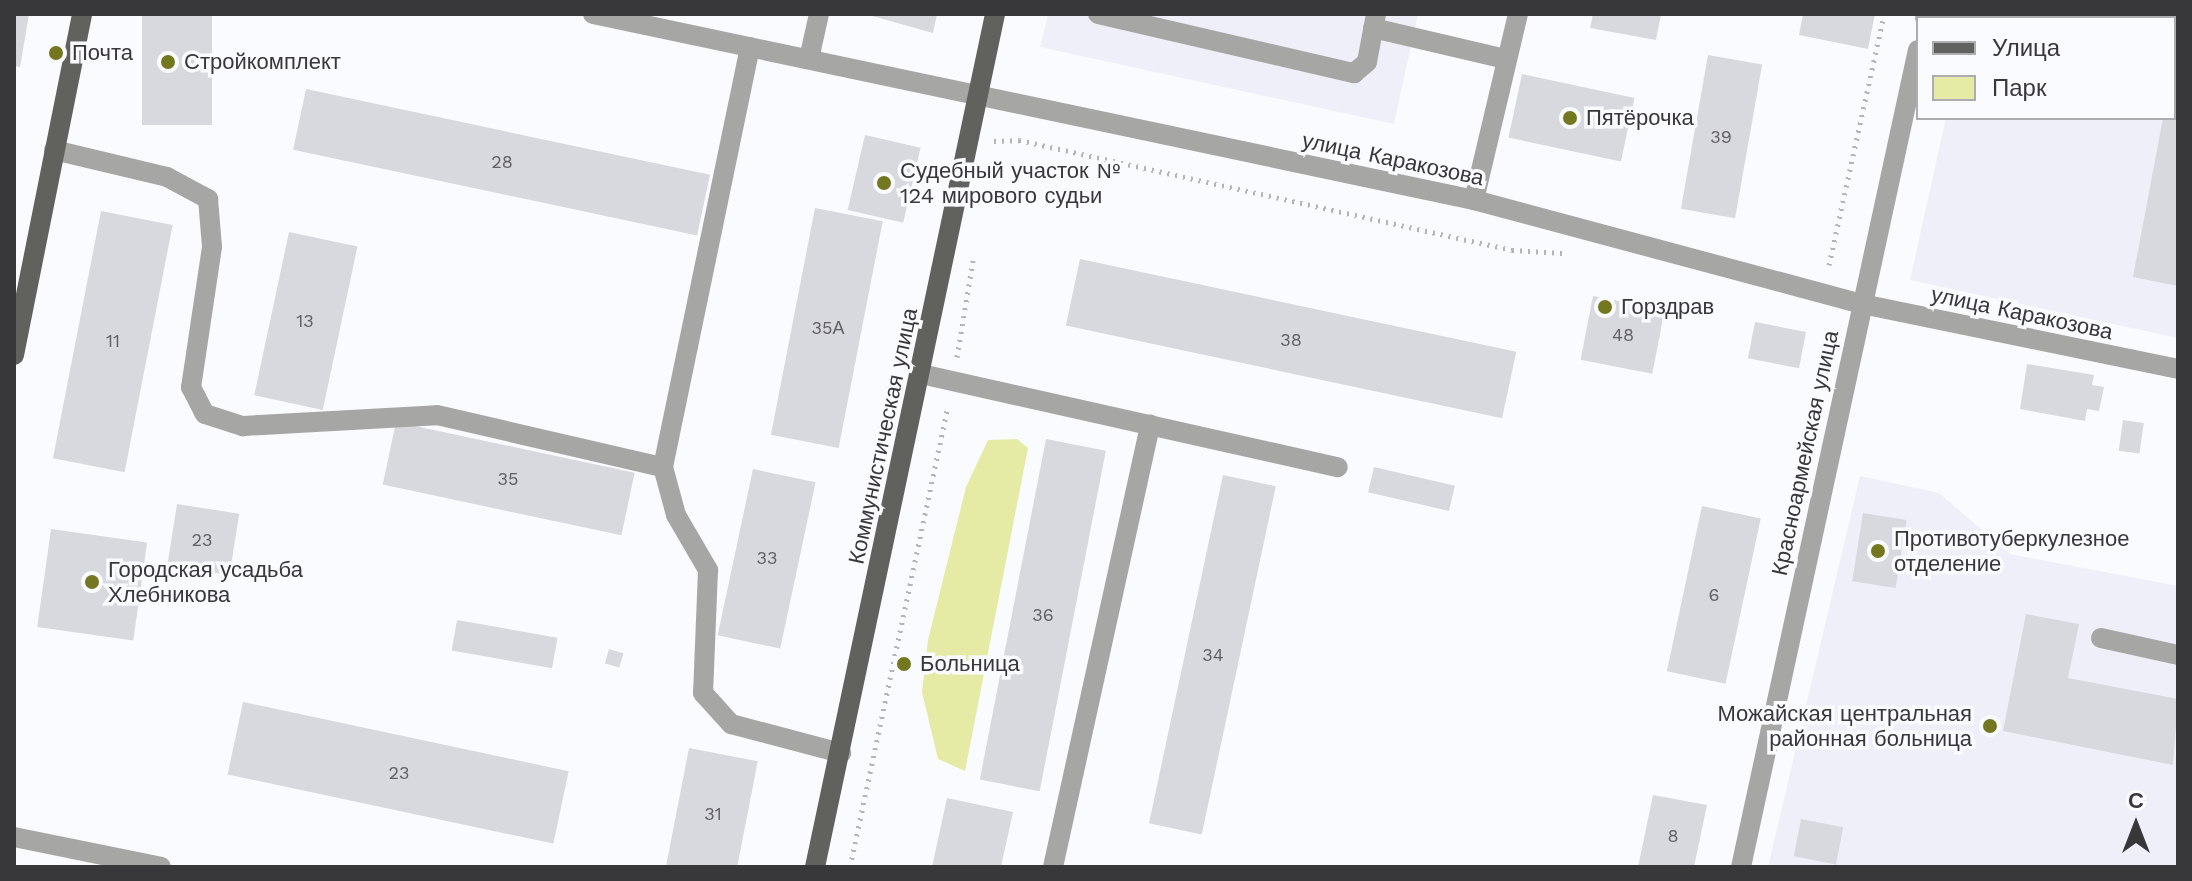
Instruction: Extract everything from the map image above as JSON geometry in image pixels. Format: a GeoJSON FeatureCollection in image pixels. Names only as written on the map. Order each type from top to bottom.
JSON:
{"type":"FeatureCollection","features":[{"type":"Feature","properties":{"kind":"main road"},"geometry":{"type":"LineString","coordinates":[[14,355],[82,14]]}},
{"type":"Feature","properties":{"kind":"main road","name":"Коммунистическая улица"},"geometry":{"type":"LineString","coordinates":[[815,867],[995,14]]}},
{"type":"Feature","properties":{"kind":"street","name":"улица Каракозова"},"geometry":{"type":"LineString","coordinates":[[593,14],[615,16],[1474,200],[1862,304],[2178,369]]}},
{"type":"Feature","properties":{"kind":"street"},"geometry":{"type":"LineString","coordinates":[[809,59],[819,14]]}},
{"type":"Feature","properties":{"kind":"street"},"geometry":{"type":"LineString","coordinates":[[1098,14],[1354,73],[1363,71],[1374,21],[1505,59]]}},
{"type":"Feature","properties":{"kind":"street"},"geometry":{"type":"LineString","coordinates":[[1474,200],[1518,14]]}},
{"type":"Feature","properties":{"kind":"street"},"geometry":{"type":"LineString","coordinates":[[750,47],[663,467],[676,515],[708,570],[703,693],[731,724],[841,753]]}},
{"type":"Feature","properties":{"kind":"street","name":"Красноармейская улица"},"geometry":{"type":"LineString","coordinates":[[1741,867],[1916,59]]}},
{"type":"Feature","properties":{"kind":"street"},"geometry":{"type":"LineString","coordinates":[[54,150],[167,177],[198,187],[208,199],[212,247],[191,387],[205,414],[243,426],[437,415],[663,467]]}},
{"type":"Feature","properties":{"kind":"street"},"geometry":{"type":"LineString","coordinates":[[921,374],[1338,467]]}},
{"type":"Feature","properties":{"kind":"street"},"geometry":{"type":"LineString","coordinates":[[1053,867],[1150,424]]}},
{"type":"Feature","properties":{"kind":"street"},"geometry":{"type":"LineString","coordinates":[[2101,638],[2178,655]]}},
{"type":"Feature","properties":{"kind":"street"},"geometry":{"type":"LineString","coordinates":[[14,837],[161,867]]}},
{"type":"Feature","properties":{"kind":"path"},"geometry":{"type":"LineString","coordinates":[[1829,265],[1884,14]]}},
{"type":"Feature","properties":{"kind":"path"},"geometry":{"type":"LineString","coordinates":[[991,147],[1019,140],[1512,250],[1569,254]]}},
{"type":"Feature","properties":{"kind":"path"},"geometry":{"type":"LineString","coordinates":[[850,867],[954,381],[976,241]]}},
{"type":"Feature","properties":{"kind":"shaded area"},"geometry":{"type":"Polygon","coordinates":[[[1048,14],[1418,14],[1394,124],[1040,47],[1048,14]]]}},
{"type":"Feature","properties":{"kind":"shaded area"},"geometry":{"type":"Polygon","coordinates":[[[1970,14],[2178,14],[2178,338],[1910,280],[1946,120],[2176,120],[2176,16],[1970,14]]]}},
{"type":"Feature","properties":{"kind":"shaded area","name":"Можайская центральная районная больница"},"geometry":{"type":"Polygon","coordinates":[[[1860,476],[1939,493],[2010,554],[2178,586],[2178,867],[1768,867],[1860,476]]]}},
{"type":"Feature","properties":{"kind":"green space"},"geometry":{"type":"Polygon","coordinates":[[[1017,439],[1028,448],[965,771],[938,759],[922,692],[928,640],[966,487],[988,440],[1017,439]]]}},
{"type":"Feature","properties":{"kind":"building"},"geometry":{"type":"Polygon","coordinates":[[[14,14],[29,14],[20,67],[14,66],[14,14]]]}},
{"type":"Feature","properties":{"kind":"building"},"geometry":{"type":"Polygon","coordinates":[[[142,14],[212,14],[212,125],[142,125],[142,14]]]}},
{"type":"Feature","properties":{"kind":"building"},"geometry":{"type":"Polygon","coordinates":[[[865,14],[937,14],[933,33],[865,14]]]}},
{"type":"Feature","properties":{"kind":"building"},"geometry":{"type":"Polygon","coordinates":[[[1593,14],[1661,14],[1656,40],[1590,28],[1593,14]]]}},
{"type":"Feature","properties":{"kind":"building"},"geometry":{"type":"Polygon","coordinates":[[[1803,14],[1875,14],[1868,49],[1799,35],[1803,14]]]}},
{"type":"Feature","properties":{"kind":"building"},"geometry":{"type":"Polygon","coordinates":[[[1974,14],[2022,14],[2022,16],[1974,14]]]}},
{"type":"Feature","properties":{"kind":"building"},"geometry":{"type":"Polygon","coordinates":[[[2169,14],[2178,14],[2178,55],[2176,16],[2169,14]]]}},
{"type":"Feature","properties":{"kind":"building"},"geometry":{"type":"Polygon","coordinates":[[[1708,55],[1762,65],[1735,218],[1681,209],[1708,55]]]}},
{"type":"Feature","properties":{"kind":"building"},"geometry":{"type":"Polygon","coordinates":[[[1522,74],[1634,98],[1621,161],[1508,138],[1522,74]]]}},
{"type":"Feature","properties":{"kind":"building"},"geometry":{"type":"Polygon","coordinates":[[[2176,86],[2178,286],[2133,277],[2163,120],[2176,120],[2176,86]]]}},
{"type":"Feature","properties":{"kind":"building"},"geometry":{"type":"Polygon","coordinates":[[[306,89],[710,175],[697,236],[293,150],[306,89]]]}},
{"type":"Feature","properties":{"kind":"building"},"geometry":{"type":"Polygon","coordinates":[[[865,135],[921,148],[903,223],[848,210],[865,135]]]}},
{"type":"Feature","properties":{"kind":"building"},"geometry":{"type":"Polygon","coordinates":[[[815,208],[883,221],[839,448],[771,435],[815,208]]]}},
{"type":"Feature","properties":{"kind":"building"},"geometry":{"type":"Polygon","coordinates":[[[101,211],[173,225],[125,472],[53,458],[101,211]]]}},
{"type":"Feature","properties":{"kind":"building"},"geometry":{"type":"Polygon","coordinates":[[[289,232],[357,247],[323,410],[254,395],[289,232]]]}},
{"type":"Feature","properties":{"kind":"building"},"geometry":{"type":"Polygon","coordinates":[[[1080,259],[1516,352],[1502,418],[1066,326],[1080,259]]]}},
{"type":"Feature","properties":{"kind":"building"},"geometry":{"type":"Polygon","coordinates":[[[1593,296],[1665,310],[1652,374],[1581,360],[1593,296]]]}},
{"type":"Feature","properties":{"kind":"building"},"geometry":{"type":"Polygon","coordinates":[[[1755,322],[1806,332],[1799,368],[1748,358],[1755,322]]]}},
{"type":"Feature","properties":{"kind":"building"},"geometry":{"type":"Polygon","coordinates":[[[2027,364],[2094,375],[2092,385],[2104,387],[2099,411],[2087,409],[2085,421],[2020,409],[2027,364]]]}},
{"type":"Feature","properties":{"kind":"building"},"geometry":{"type":"Polygon","coordinates":[[[2123,420],[2144,423],[2139,454],[2119,451],[2123,420]]]}},
{"type":"Feature","properties":{"kind":"building"},"geometry":{"type":"Polygon","coordinates":[[[396,422],[635,473],[621,535],[383,485],[396,422]]]}},
{"type":"Feature","properties":{"kind":"building"},"geometry":{"type":"Polygon","coordinates":[[[1046,439],[1106,451],[1040,791],[980,780],[1046,439]]]}},
{"type":"Feature","properties":{"kind":"building"},"geometry":{"type":"Polygon","coordinates":[[[1374,467],[1455,486],[1449,511],[1368,492],[1374,467]]]}},
{"type":"Feature","properties":{"kind":"building"},"geometry":{"type":"Polygon","coordinates":[[[753,469],[816,482],[780,649],[718,635],[753,469]]]}},
{"type":"Feature","properties":{"kind":"building"},"geometry":{"type":"Polygon","coordinates":[[[1223,475],[1276,486],[1202,834],[1149,823],[1223,475]]]}},
{"type":"Feature","properties":{"kind":"building"},"geometry":{"type":"Polygon","coordinates":[[[177,504],[239,514],[230,575],[167,565],[177,504]]]}},
{"type":"Feature","properties":{"kind":"building"},"geometry":{"type":"Polygon","coordinates":[[[1702,506],[1761,518],[1726,684],[1667,671],[1702,506]]]}},
{"type":"Feature","properties":{"kind":"building","name":"Противотуберкулезное отделение"},"geometry":{"type":"Polygon","coordinates":[[[1863,513],[1906,520],[1896,588],[1852,581],[1863,513]]]}},
{"type":"Feature","properties":{"kind":"building"},"geometry":{"type":"Polygon","coordinates":[[[51,529],[147,542],[133,641],[37,627],[51,529]]]}},
{"type":"Feature","properties":{"kind":"building"},"geometry":{"type":"Polygon","coordinates":[[[2026,614],[2079,624],[2068,678],[2178,699],[2173,765],[2003,731],[2026,614]]]}},
{"type":"Feature","properties":{"kind":"building"},"geometry":{"type":"Polygon","coordinates":[[[457,620],[557,638],[552,668],[452,651],[457,620]]]}},
{"type":"Feature","properties":{"kind":"building"},"geometry":{"type":"Polygon","coordinates":[[[609,649],[623,653],[619,668],[605,663],[609,649]]]}},
{"type":"Feature","properties":{"kind":"building"},"geometry":{"type":"Polygon","coordinates":[[[243,702],[569,771],[553,844],[228,774],[243,702]]]}},
{"type":"Feature","properties":{"kind":"building"},"geometry":{"type":"Polygon","coordinates":[[[689,748],[758,761],[737,867],[666,867],[689,748]]]}},
{"type":"Feature","properties":{"kind":"building"},"geometry":{"type":"Polygon","coordinates":[[[1653,795],[1707,805],[1694,867],[1638,867],[1653,795]]]}},
{"type":"Feature","properties":{"kind":"building"},"geometry":{"type":"Polygon","coordinates":[[[947,798],[1013,812],[1001,867],[932,867],[947,798]]]}},
{"type":"Feature","properties":{"kind":"building"},"geometry":{"type":"Polygon","coordinates":[[[1801,819],[1843,827],[1836,865],[1794,856],[1801,819]]]}},
{"type":"Feature","properties":{"kind":"place","name":"Почта"},"geometry":{"type":"Point","coordinates":[56,53]}},
{"type":"Feature","properties":{"kind":"place","name":"Стройкомплект"},"geometry":{"type":"Point","coordinates":[168,62]}},
{"type":"Feature","properties":{"kind":"place","name":"Пятёрочка"},"geometry":{"type":"Point","coordinates":[1570,118]}},
{"type":"Feature","properties":{"kind":"place","name":"Судебный участок № 124 мирового судьи"},"geometry":{"type":"Point","coordinates":[884,183]}},
{"type":"Feature","properties":{"kind":"place","name":"Горздрав"},"geometry":{"type":"Point","coordinates":[1605,307]}},
{"type":"Feature","properties":{"kind":"place","name":"Противотуберкулезное отделение"},"geometry":{"type":"Point","coordinates":[1878,551]}},
{"type":"Feature","properties":{"kind":"place","name":"Городская усадьба Хлебникова"},"geometry":{"type":"Point","coordinates":[92,582]}},
{"type":"Feature","properties":{"kind":"place","name":"Больница"},"geometry":{"type":"Point","coordinates":[904,664]}},
{"type":"Feature","properties":{"kind":"place","name":"Можайская центральная районная больница"},"geometry":{"type":"Point","coordinates":[1990,726]}}]}
